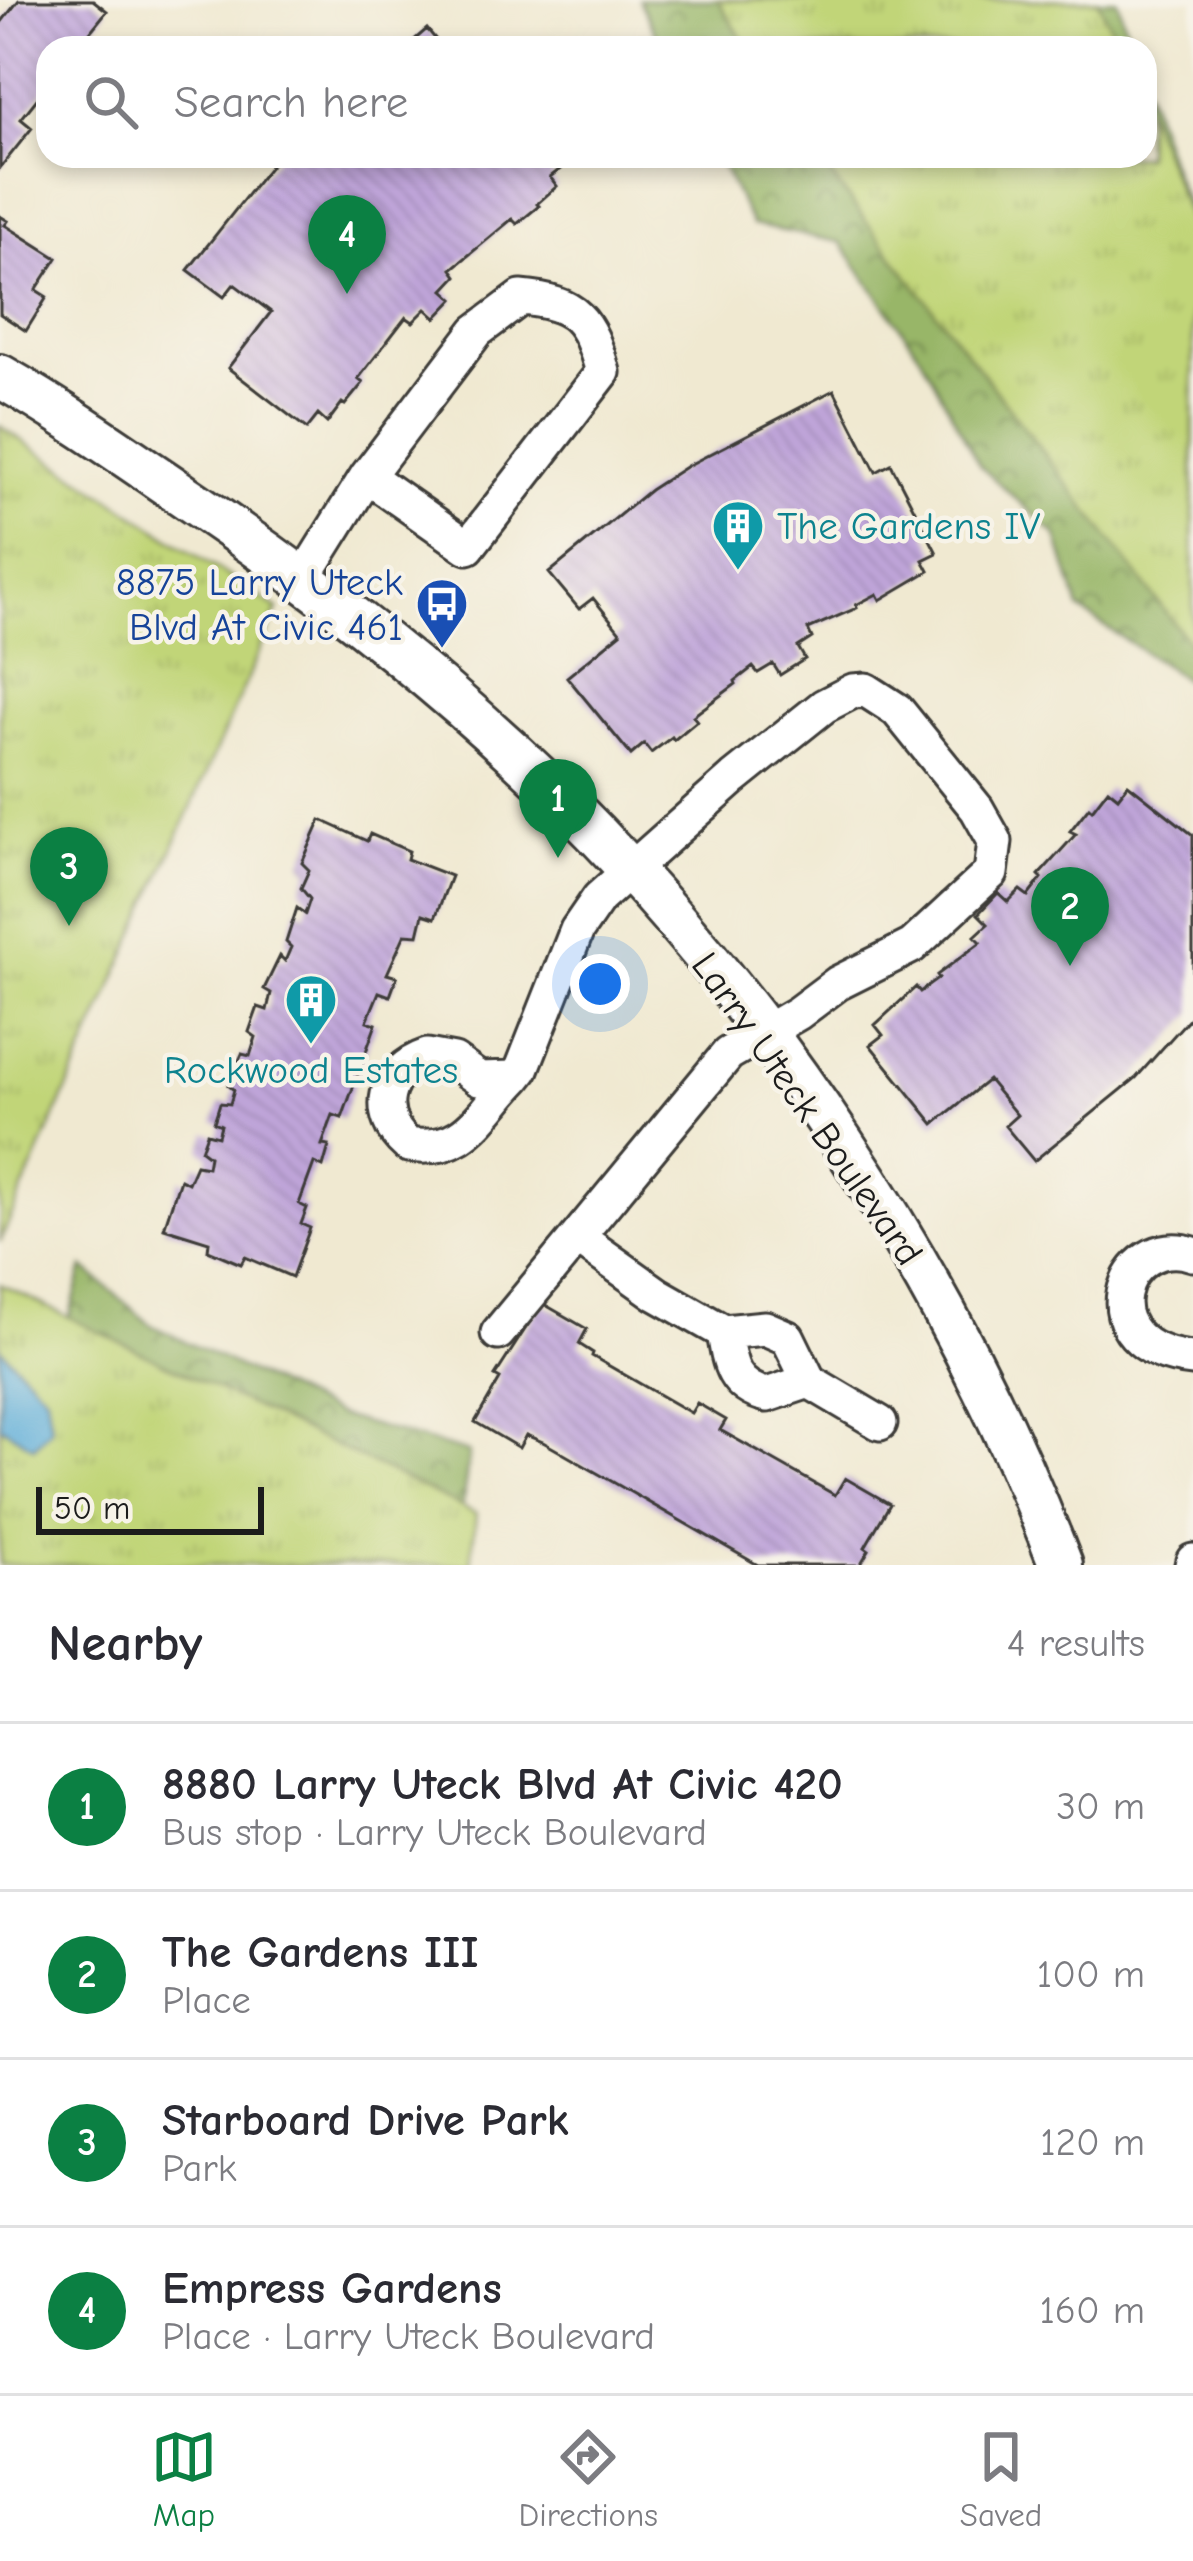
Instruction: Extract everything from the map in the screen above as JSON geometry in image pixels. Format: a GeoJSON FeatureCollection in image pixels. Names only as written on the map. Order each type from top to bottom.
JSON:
{"type":"FeatureCollection","features":[{"type":"Feature","properties":{"kind":"main road","name":"Larry Uteck Boulevard"},"geometry":{"type":"LineString","coordinates":[[0,376],[304,577],[541,778],[629,871],[698,949],[850,1157],[922,1275],[998,1420],[1061,1565]]}},
{"type":"Feature","properties":{"kind":"lane"},"geometry":{"type":"LineString","coordinates":[[304,577],[367,476],[477,331],[521,298],[559,301],[590,328],[603,372],[468,547],[367,476]]}},
{"type":"Feature","properties":{"kind":"lane"},"geometry":{"type":"LineString","coordinates":[[498,1333],[728,1054],[838,983],[912,946],[991,873],[995,842],[977,809],[921,739],[881,697],[866,690],[853,691],[824,706],[599,898],[578,930],[515,1078]]}},
{"type":"Feature","properties":{"kind":"lane"},"geometry":{"type":"LineString","coordinates":[[577,1237],[657,1294],[724,1332],[776,1331],[795,1349],[809,1381],[880,1423]]}},
{"type":"Feature","properties":{"kind":"lane"},"geometry":{"type":"LineString","coordinates":[[1193,1254],[1164,1251],[1144,1262],[1129,1279],[1122,1297],[1130,1332],[1153,1350],[1193,1359]]}},
{"type":"Feature","properties":{"kind":"lane"},"geometry":{"type":"LineString","coordinates":[[724,1332],[732,1372],[748,1388],[767,1395],[809,1381]]}},
{"type":"Feature","properties":{"kind":"green space"},"geometry":{"type":"Polygon","coordinates":[[[639,0],[1117,0],[1129,36],[657,36],[639,0]]]}},
{"type":"Feature","properties":{"kind":"green space"},"geometry":{"type":"Polygon","coordinates":[[[718,0],[1098,0],[1114,36],[740,36],[718,0]]]}},
{"type":"Feature","properties":{"kind":"green space"},"geometry":{"type":"Polygon","coordinates":[[[1157,122],[1193,216],[1193,685],[1079,609],[1057,536],[980,466],[921,356],[840,242],[752,225],[723,168],[1157,168],[1157,122]]]}},
{"type":"Feature","properties":{"kind":"green space"},"geometry":{"type":"Polygon","coordinates":[[[1157,138],[1193,230],[1193,648],[825,168],[1157,168],[1157,138]]]}},
{"type":"Feature","properties":{"kind":"green space"},"geometry":{"type":"Polygon","coordinates":[[[0,426],[278,609],[0,1242],[0,426]]]}},
{"type":"Feature","properties":{"kind":"green space"},"geometry":{"type":"Polygon","coordinates":[[[83,1267],[151,1325],[341,1416],[469,1453],[455,1565],[0,1565],[0,1426],[34,1446],[83,1267]]]}},
{"type":"Feature","properties":{"kind":"green space"},"geometry":{"type":"Polygon","coordinates":[[[0,1284],[476,1514],[471,1565],[0,1565],[0,1426],[34,1446],[46,1396],[0,1348],[0,1284]]]}},
{"type":"Feature","properties":{"kind":"water"},"geometry":{"type":"Polygon","coordinates":[[[0,1348],[46,1396],[51,1428],[34,1447],[0,1426],[0,1348]]]}},
{"type":"Feature","properties":{"kind":"building"},"geometry":{"type":"Polygon","coordinates":[[[19,0],[93,0],[107,11],[87,36],[36,36],[36,100],[21,119],[32,128],[0,168],[0,24],[19,0]]]}},
{"type":"Feature","properties":{"kind":"building"},"geometry":{"type":"Polygon","coordinates":[[[269,168],[562,168],[550,177],[557,186],[539,206],[517,224],[512,219],[452,269],[457,276],[444,290],[454,299],[436,318],[426,309],[413,322],[406,317],[358,379],[363,383],[345,405],[327,423],[318,415],[307,429],[228,368],[271,312],[234,284],[224,297],[188,270],[269,168]]]}},
{"type":"Feature","properties":{"kind":"building"},"geometry":{"type":"Polygon","coordinates":[[[0,216],[8,221],[5,225],[57,258],[36,290],[47,297],[26,331],[0,314],[0,216]]]}},
{"type":"Feature","properties":{"kind":"building","name":"The Gardens IV"},"geometry":{"type":"Polygon","coordinates":[[[834,390],[876,472],[891,464],[937,553],[923,560],[929,571],[880,600],[877,594],[808,629],[812,638],[798,647],[805,659],[780,675],[773,664],[758,673],[753,667],[693,716],[697,721],[674,740],[651,753],[644,744],[631,755],[567,677],[621,633],[593,598],[579,609],[549,573],[650,490],[687,466],[834,390]]]}},
{"type":"Feature","properties":{"kind":"building"},"geometry":{"type":"Polygon","coordinates":[[[1128,784],[1193,835],[1193,1014],[1136,1078],[1034,1161],[1005,1126],[1017,1115],[988,1080],[934,1124],[870,1045],[883,1035],[875,1025],[916,987],[920,992],[981,942],[975,936],[988,924],[978,914],[998,893],[1008,902],[1020,890],[1028,896],[1042,878],[1039,875],[1076,834],[1070,831],[1089,807],[1092,810],[1108,789],[1118,797],[1128,784]]]}},
{"type":"Feature","properties":{"kind":"building","name":"Rockwood Estates"},"geometry":{"type":"Polygon","coordinates":[[[321,820],[367,841],[370,834],[409,851],[407,859],[451,876],[435,918],[423,914],[418,935],[405,934],[387,974],[397,977],[390,996],[379,992],[367,1021],[376,1024],[342,1118],[333,1115],[322,1145],[329,1146],[323,1167],[314,1163],[299,1204],[307,1208],[301,1224],[310,1228],[292,1277],[245,1257],[241,1264],[208,1250],[209,1242],[164,1228],[180,1179],[188,1183],[196,1165],[207,1167],[209,1156],[201,1150],[207,1133],[218,1136],[221,1125],[214,1122],[220,1103],[230,1104],[234,1090],[228,1085],[242,1054],[250,1056],[256,1037],[249,1032],[258,1007],[267,1010],[271,993],[264,989],[280,956],[285,961],[291,947],[286,942],[297,908],[305,914],[310,899],[301,888],[309,870],[302,863],[321,820]]]}},
{"type":"Feature","properties":{"kind":"building"},"geometry":{"type":"Polygon","coordinates":[[[542,1303],[587,1329],[579,1344],[592,1356],[691,1413],[697,1403],[726,1420],[720,1430],[835,1495],[845,1478],[890,1504],[860,1565],[758,1565],[543,1442],[526,1435],[519,1448],[475,1422],[500,1379],[495,1376],[542,1303]]]}},
{"type":"Feature","properties":{"kind":"place","name":"Empress Gardens"},"geometry":{"type":"Point","coordinates":[347,294]}},
{"type":"Feature","properties":{"kind":"place","name":"The Gardens IV"},"geometry":{"type":"Point","coordinates":[738,572]}},
{"type":"Feature","properties":{"kind":"place","name":"8875 Larry Uteck Blvd At Civic 461"},"geometry":{"type":"Point","coordinates":[442,650]}},
{"type":"Feature","properties":{"kind":"place","name":"8880 Larry Uteck Blvd At Civic 420"},"geometry":{"type":"Point","coordinates":[558,858]}},
{"type":"Feature","properties":{"kind":"place","name":"Starboard Drive Park"},"geometry":{"type":"Point","coordinates":[69,926]}},
{"type":"Feature","properties":{"kind":"place","name":"The Gardens III"},"geometry":{"type":"Point","coordinates":[1070,966]}},
{"type":"Feature","properties":{"kind":"place","name":"Rockwood Estates"},"geometry":{"type":"Point","coordinates":[311,1046]}}]}
